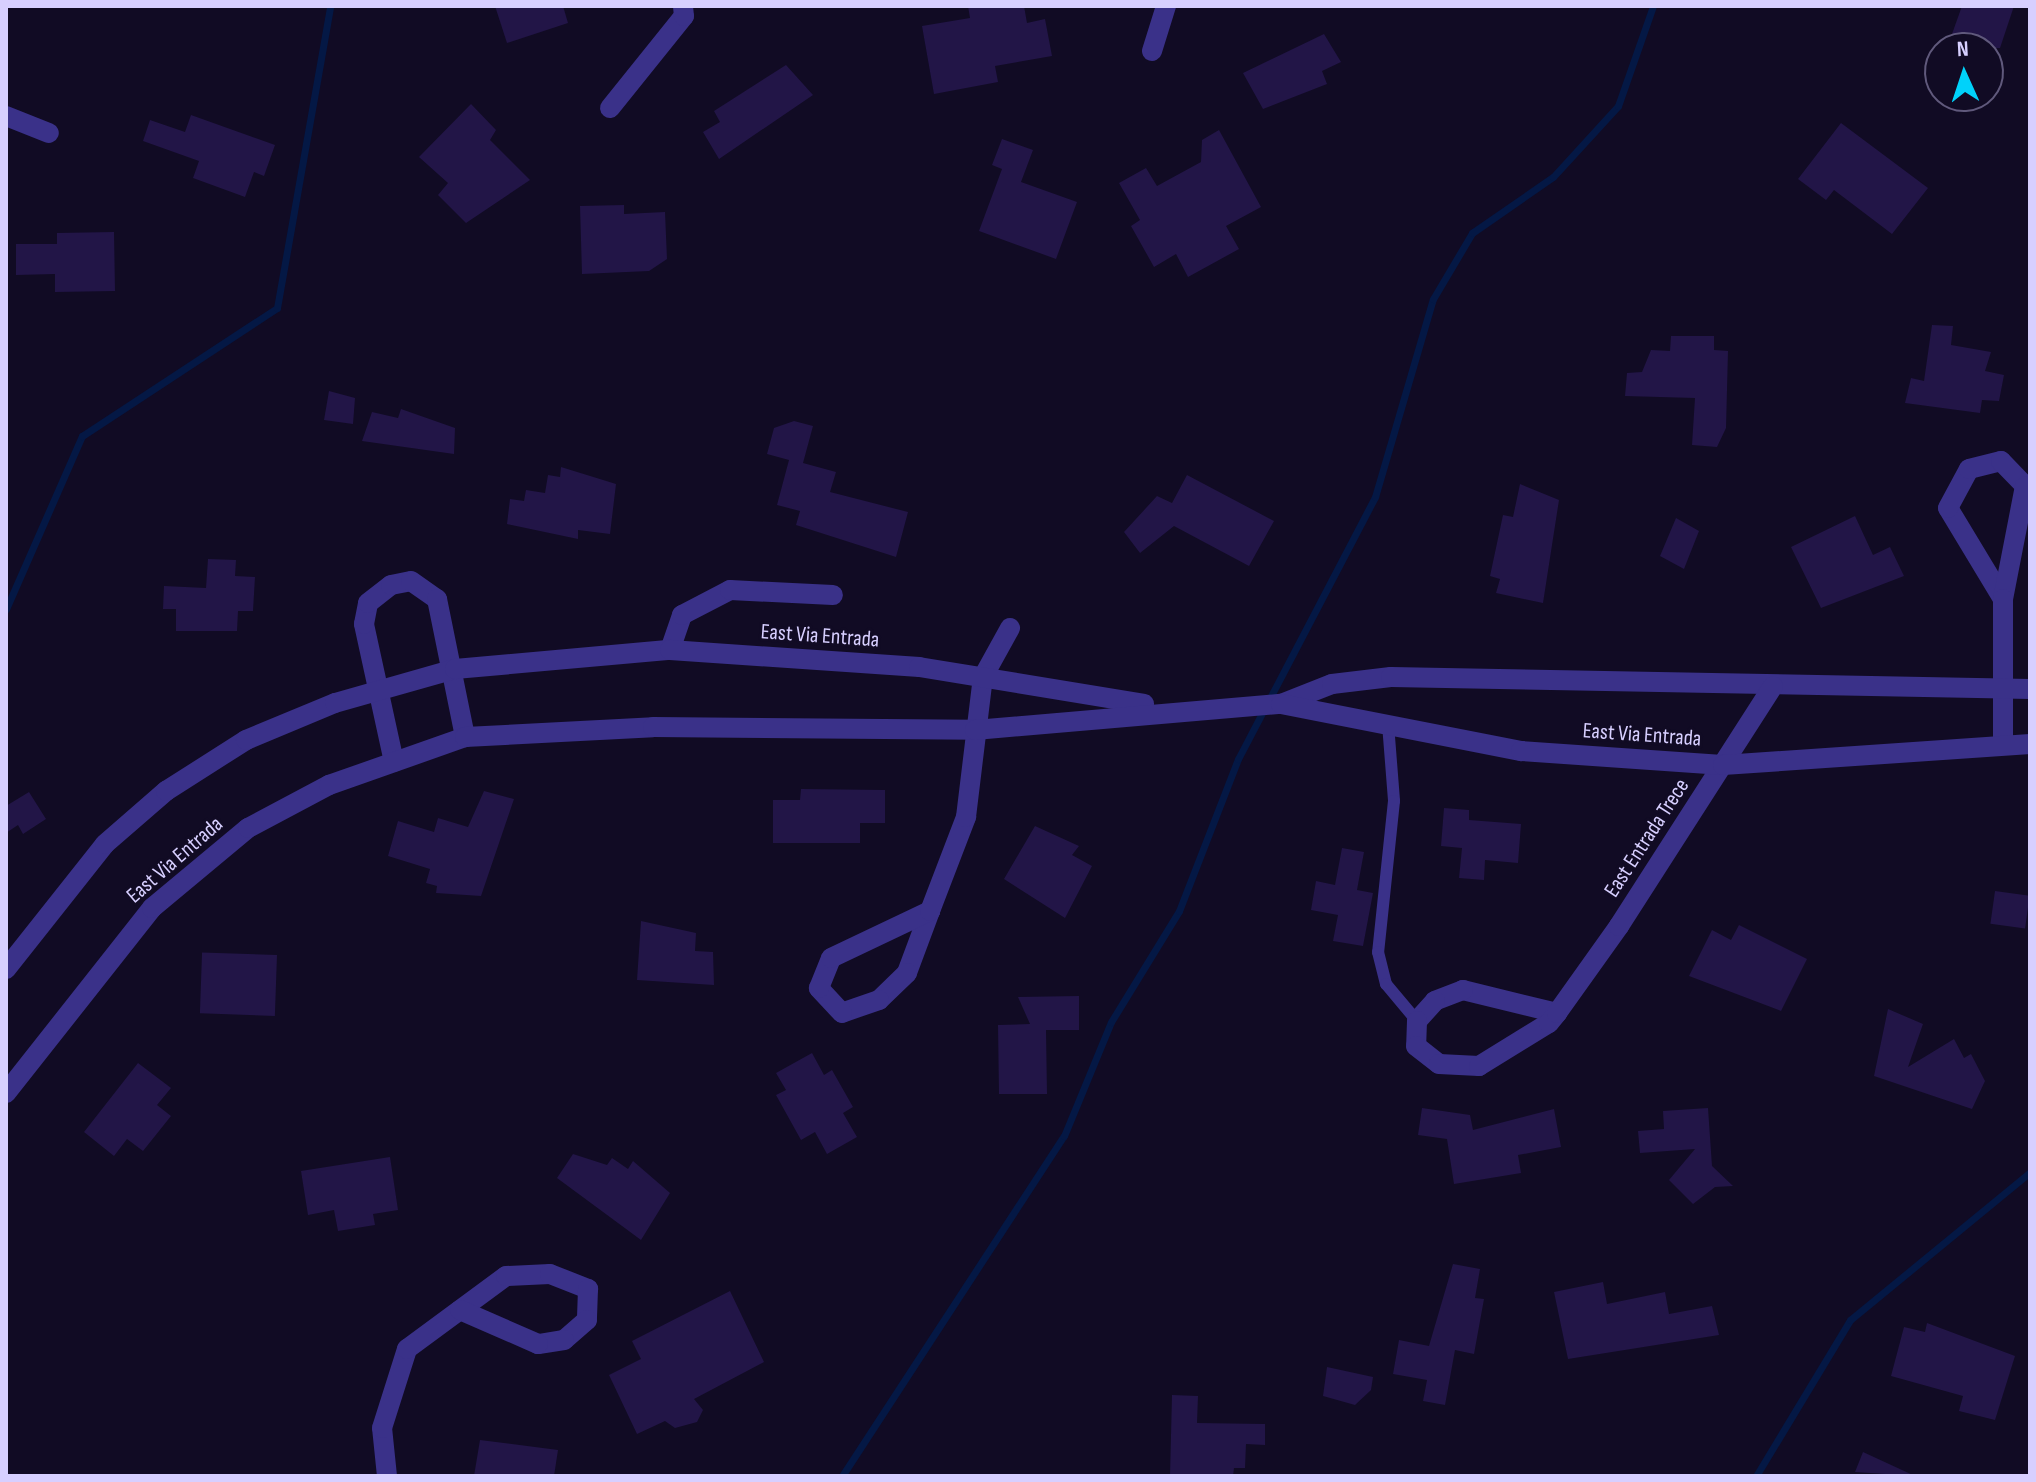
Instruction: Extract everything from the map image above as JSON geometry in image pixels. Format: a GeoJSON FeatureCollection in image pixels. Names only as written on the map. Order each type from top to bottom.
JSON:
{"type":"FeatureCollection","features":[{"type":"Feature","properties":{"kind":"street"},"geometry":{"type":"LineString","coordinates":[[610,108],[684,16],[683,6]]}},
{"type":"Feature","properties":{"kind":"street"},"geometry":{"type":"LineString","coordinates":[[1152,51],[1166,6]]}},
{"type":"Feature","properties":{"kind":"street"},"geometry":{"type":"LineString","coordinates":[[6,116],[49,133]]}},
{"type":"Feature","properties":{"kind":"street"},"geometry":{"type":"LineString","coordinates":[[2003,599],[1948,508],[1969,469],[2001,461],[2025,486],[2003,599],[2003,743]]}},
{"type":"Feature","properties":{"kind":"street"},"geometry":{"type":"LineString","coordinates":[[394,762],[375,691],[364,624],[368,603],[391,585],[411,581],[437,599],[455,669],[465,737]]}},
{"type":"Feature","properties":{"kind":"street"},"geometry":{"type":"LineString","coordinates":[[670,650],[682,615],[730,590],[833,595]]}},
{"type":"Feature","properties":{"kind":"street"},"geometry":{"type":"LineString","coordinates":[[930,911],[831,958],[819,988],[842,1013],[879,1000],[907,973],[966,817],[983,677],[1010,628]]}},
{"type":"Feature","properties":{"kind":"street","name":"East Via Entrada"},"geometry":{"type":"LineString","coordinates":[[6,969],[105,844],[166,791],[246,740],[375,691],[455,669],[670,650],[983,677],[1180,709]]}},
{"type":"Feature","properties":{"kind":"street","name":"East Via Entrada"},"geometry":{"type":"LineString","coordinates":[[1281,704],[1332,684],[1391,677],[2030,689]]}},
{"type":"Feature","properties":{"kind":"street","name":"East Entrada Trece"},"geometry":{"type":"LineString","coordinates":[[1417,1021],[1416,1046],[1439,1064],[1479,1066],[1513,1050],[1557,1013],[1773,686]]}},
{"type":"Feature","properties":{"kind":"street","name":"East Via Entrada"},"geometry":{"type":"LineString","coordinates":[[6,1093],[152,908],[248,828],[329,785],[465,737],[653,727],[975,730],[1180,709],[1281,704],[1521,751],[1723,765],[1932,755],[2003,743],[2030,744]]}},
{"type":"Feature","properties":{"kind":"street"},"geometry":{"type":"LineString","coordinates":[[1417,1021],[1435,1001],[1463,990],[1557,1013]]}},
{"type":"Feature","properties":{"kind":"street"},"geometry":{"type":"LineString","coordinates":[[387,1476],[382,1428],[407,1349],[506,1276],[550,1274],[588,1289],[587,1320],[564,1340],[538,1344],[460,1310]]}},
{"type":"Feature","properties":{"kind":"lane"},"geometry":{"type":"LineString","coordinates":[[1388,724],[1394,801],[1378,952],[1386,984],[1417,1021]]}},
{"type":"Feature","properties":{"kind":"building"},"geometry":{"type":"Polygon","coordinates":[[[495,6],[563,6],[568,23],[507,43],[495,6]]]}},
{"type":"Feature","properties":{"kind":"building"},"geometry":{"type":"Polygon","coordinates":[[[968,6],[1024,6],[1027,23],[1045,19],[1052,56],[995,66],[998,82],[934,94],[922,26],[970,18],[968,6]]]}},
{"type":"Feature","properties":{"kind":"building"},"geometry":{"type":"Polygon","coordinates":[[[1962,6],[2014,6],[2004,36],[2004,32],[1953,32],[1962,6]]]}},
{"type":"Feature","properties":{"kind":"building"},"geometry":{"type":"Polygon","coordinates":[[[1324,34],[1341,62],[1322,71],[1327,84],[1263,109],[1243,73],[1324,34]]]}},
{"type":"Feature","properties":{"kind":"building"},"geometry":{"type":"Polygon","coordinates":[[[786,65],[813,95],[719,159],[703,132],[720,122],[714,111],[786,65]]]}},
{"type":"Feature","properties":{"kind":"building"},"geometry":{"type":"Polygon","coordinates":[[[471,104],[496,130],[490,140],[530,180],[466,223],[438,195],[448,183],[419,157],[471,104]]]}},
{"type":"Feature","properties":{"kind":"building"},"geometry":{"type":"Polygon","coordinates":[[[191,115],[275,145],[264,176],[254,172],[245,197],[193,178],[199,161],[143,141],[150,120],[185,132],[191,115]]]}},
{"type":"Feature","properties":{"kind":"building"},"geometry":{"type":"Polygon","coordinates":[[[1841,123],[1928,188],[1892,234],[1834,190],[1826,200],[1798,179],[1841,123]]]}},
{"type":"Feature","properties":{"kind":"building"},"geometry":{"type":"Polygon","coordinates":[[[1219,130],[1261,207],[1226,226],[1239,249],[1188,277],[1176,254],[1154,267],[1131,226],[1140,220],[1119,183],[1146,168],[1157,186],[1201,162],[1202,140],[1219,130]]]}},
{"type":"Feature","properties":{"kind":"building"},"geometry":{"type":"Polygon","coordinates":[[[1002,139],[1033,150],[1021,182],[1077,202],[1056,259],[979,231],[1002,169],[992,165],[1002,139]]]}},
{"type":"Feature","properties":{"kind":"building"},"geometry":{"type":"Polygon","coordinates":[[[624,205],[624,214],[665,212],[667,259],[649,271],[582,274],[580,206],[624,205]]]}},
{"type":"Feature","properties":{"kind":"building"},"geometry":{"type":"Polygon","coordinates":[[[114,232],[115,291],[55,292],[55,274],[16,275],[16,244],[57,244],[57,233],[114,232]]]}},
{"type":"Feature","properties":{"kind":"building"},"geometry":{"type":"Polygon","coordinates":[[[1932,325],[1953,326],[1951,345],[1991,352],[1985,371],[2004,375],[1999,401],[1982,400],[1980,413],[1905,403],[1911,378],[1924,381],[1932,325]]]}},
{"type":"Feature","properties":{"kind":"building"},"geometry":{"type":"Polygon","coordinates":[[[1671,336],[1714,336],[1714,350],[1728,351],[1726,428],[1717,447],[1692,445],[1695,398],[1625,396],[1627,373],[1642,372],[1651,350],[1670,351],[1671,336]]]}},
{"type":"Feature","properties":{"kind":"building"},"geometry":{"type":"Polygon","coordinates":[[[329,391],[355,398],[353,424],[324,420],[329,391]]]}},
{"type":"Feature","properties":{"kind":"building"},"geometry":{"type":"Polygon","coordinates":[[[401,409],[455,428],[454,454],[362,441],[372,412],[398,418],[401,409]]]}},
{"type":"Feature","properties":{"kind":"building"},"geometry":{"type":"Polygon","coordinates":[[[794,421],[813,426],[803,463],[836,472],[830,492],[908,512],[896,557],[796,525],[800,511],[777,505],[789,460],[767,454],[774,428],[794,421]]]}},
{"type":"Feature","properties":{"kind":"building"},"geometry":{"type":"Polygon","coordinates":[[[561,467],[616,484],[610,534],[578,530],[578,539],[507,524],[510,499],[524,501],[526,490],[545,493],[548,475],[560,477],[561,467]]]}},
{"type":"Feature","properties":{"kind":"building"},"geometry":{"type":"Polygon","coordinates":[[[1187,475],[1274,521],[1249,566],[1174,526],[1140,553],[1124,532],[1157,496],[1172,503],[1187,475]]]}},
{"type":"Feature","properties":{"kind":"building"},"geometry":{"type":"Polygon","coordinates":[[[1520,484],[1559,500],[1543,603],[1496,593],[1500,579],[1490,576],[1503,515],[1513,517],[1520,484]]]}},
{"type":"Feature","properties":{"kind":"building"},"geometry":{"type":"Polygon","coordinates":[[[1855,516],[1873,555],[1890,547],[1904,576],[1821,608],[1791,547],[1855,516]]]}},
{"type":"Feature","properties":{"kind":"building"},"geometry":{"type":"Polygon","coordinates":[[[1676,518],[1699,531],[1684,569],[1660,556],[1676,518]]]}},
{"type":"Feature","properties":{"kind":"building"},"geometry":{"type":"Polygon","coordinates":[[[208,559],[236,560],[235,576],[255,577],[253,611],[238,611],[237,631],[176,631],[176,609],[163,609],[164,586],[206,588],[208,559]]]}},
{"type":"Feature","properties":{"kind":"building"},"geometry":{"type":"Polygon","coordinates":[[[801,789],[885,790],[885,823],[860,823],[860,843],[773,843],[773,800],[800,800],[801,789]]]}},
{"type":"Feature","properties":{"kind":"building"},"geometry":{"type":"Polygon","coordinates":[[[484,791],[514,799],[481,896],[436,893],[437,886],[426,883],[430,869],[388,856],[398,821],[434,832],[438,818],[468,827],[484,791]]]}},
{"type":"Feature","properties":{"kind":"building"},"geometry":{"type":"Polygon","coordinates":[[[29,792],[46,819],[23,834],[18,825],[6,833],[6,806],[29,792]]]}},
{"type":"Feature","properties":{"kind":"building"},"geometry":{"type":"Polygon","coordinates":[[[1444,808],[1469,810],[1469,820],[1521,824],[1518,863],[1485,860],[1484,880],[1459,878],[1462,848],[1441,846],[1444,808]]]}},
{"type":"Feature","properties":{"kind":"building"},"geometry":{"type":"Polygon","coordinates":[[[1035,826],[1079,846],[1072,855],[1092,866],[1065,918],[1004,879],[1035,826]]]}},
{"type":"Feature","properties":{"kind":"building"},"geometry":{"type":"Polygon","coordinates":[[[1342,848],[1364,852],[1357,890],[1373,893],[1363,946],[1333,941],[1338,915],[1311,910],[1316,881],[1335,885],[1342,848]]]}},
{"type":"Feature","properties":{"kind":"building"},"geometry":{"type":"Polygon","coordinates":[[[1995,891],[2030,896],[2025,929],[1990,924],[1995,891]]]}},
{"type":"Feature","properties":{"kind":"building"},"geometry":{"type":"Polygon","coordinates":[[[641,921],[696,933],[695,951],[713,952],[714,985],[637,980],[641,921]]]}},
{"type":"Feature","properties":{"kind":"building"},"geometry":{"type":"Polygon","coordinates":[[[1739,925],[1807,959],[1781,1011],[1689,976],[1712,930],[1731,940],[1739,925]]]}},
{"type":"Feature","properties":{"kind":"building"},"geometry":{"type":"Polygon","coordinates":[[[202,952],[277,955],[275,1016],[200,1013],[202,952]]]}},
{"type":"Feature","properties":{"kind":"building"},"geometry":{"type":"Polygon","coordinates":[[[1079,996],[1079,1030],[1046,1030],[1047,1094],[999,1094],[998,1025],[1030,1024],[1018,997],[1079,996]]]}},
{"type":"Feature","properties":{"kind":"building"},"geometry":{"type":"Polygon","coordinates":[[[1888,1009],[1923,1024],[1908,1067],[1954,1039],[1964,1058],[1971,1054],[1985,1081],[1972,1109],[1874,1076],[1888,1009]]]}},
{"type":"Feature","properties":{"kind":"building"},"geometry":{"type":"Polygon","coordinates":[[[812,1053],[824,1075],[832,1070],[853,1107],[843,1113],[857,1137],[827,1154],[815,1132],[801,1140],[776,1095],[786,1090],[776,1073],[812,1053]]]}},
{"type":"Feature","properties":{"kind":"building"},"geometry":{"type":"Polygon","coordinates":[[[138,1063],[171,1088],[157,1105],[171,1116],[143,1151],[127,1139],[114,1156],[84,1132],[138,1063]]]}},
{"type":"Feature","properties":{"kind":"building"},"geometry":{"type":"Polygon","coordinates":[[[1422,1108],[1470,1115],[1473,1130],[1554,1109],[1561,1147],[1518,1155],[1521,1173],[1454,1184],[1447,1139],[1418,1135],[1422,1108]]]}},
{"type":"Feature","properties":{"kind":"building"},"geometry":{"type":"Polygon","coordinates":[[[1708,1108],[1712,1166],[1733,1186],[1715,1187],[1693,1204],[1669,1180],[1695,1149],[1640,1153],[1638,1131],[1664,1129],[1663,1111],[1708,1108]]]}},
{"type":"Feature","properties":{"kind":"building"},"geometry":{"type":"Polygon","coordinates":[[[573,1154],[607,1165],[612,1158],[628,1169],[633,1161],[670,1193],[641,1240],[557,1178],[573,1154]]]}},
{"type":"Feature","properties":{"kind":"building"},"geometry":{"type":"Polygon","coordinates":[[[390,1157],[398,1210],[373,1214],[375,1225],[338,1231],[334,1210],[308,1215],[301,1171],[390,1157]]]}},
{"type":"Feature","properties":{"kind":"building"},"geometry":{"type":"Polygon","coordinates":[[[1453,1264],[1480,1269],[1475,1298],[1484,1299],[1474,1354],[1455,1350],[1445,1405],[1423,1401],[1427,1380],[1393,1374],[1399,1340],[1429,1346],[1453,1264]]]}},
{"type":"Feature","properties":{"kind":"building"},"geometry":{"type":"Polygon","coordinates":[[[1603,1282],[1607,1304],[1665,1292],[1669,1314],[1712,1306],[1719,1335],[1568,1359],[1554,1292],[1603,1282]]]}},
{"type":"Feature","properties":{"kind":"building"},"geometry":{"type":"Polygon","coordinates":[[[730,1291],[764,1362],[694,1399],[703,1410],[697,1422],[675,1428],[665,1421],[637,1434],[609,1375],[641,1359],[632,1341],[730,1291]]]}},
{"type":"Feature","properties":{"kind":"building"},"geometry":{"type":"Polygon","coordinates":[[[1927,1323],[2015,1356],[1995,1420],[1959,1411],[1963,1396],[1891,1376],[1904,1327],[1925,1332],[1927,1323]]]}},
{"type":"Feature","properties":{"kind":"building"},"geometry":{"type":"Polygon","coordinates":[[[1327,1367],[1373,1377],[1371,1390],[1355,1405],[1323,1396],[1327,1367]]]}},
{"type":"Feature","properties":{"kind":"building"},"geometry":{"type":"Polygon","coordinates":[[[1172,1395],[1198,1396],[1197,1423],[1265,1424],[1265,1445],[1246,1444],[1245,1468],[1234,1468],[1233,1476],[1170,1476],[1172,1395]]]}},
{"type":"Feature","properties":{"kind":"building"},"geometry":{"type":"Polygon","coordinates":[[[480,1440],[558,1450],[554,1476],[474,1476],[480,1440]]]}},
{"type":"Feature","properties":{"kind":"building"},"geometry":{"type":"Polygon","coordinates":[[[1863,1452],[1915,1476],[1855,1472],[1863,1452]]]}},
{"type":"Feature","properties":{"kind":"waterway"},"geometry":{"type":"LineString","coordinates":[[6,609],[82,436],[277,308],[330,6]]}},
{"type":"Feature","properties":{"kind":"waterway"},"geometry":{"type":"LineString","coordinates":[[842,1476],[1064,1136],[1111,1022],[1179,911],[1238,759],[1375,497],[1433,299],[1472,233],[1553,177],[1618,106],[1653,6]]}},
{"type":"Feature","properties":{"kind":"waterway"},"geometry":{"type":"LineString","coordinates":[[1756,1476],[1850,1320],[2030,1172]]}}]}
